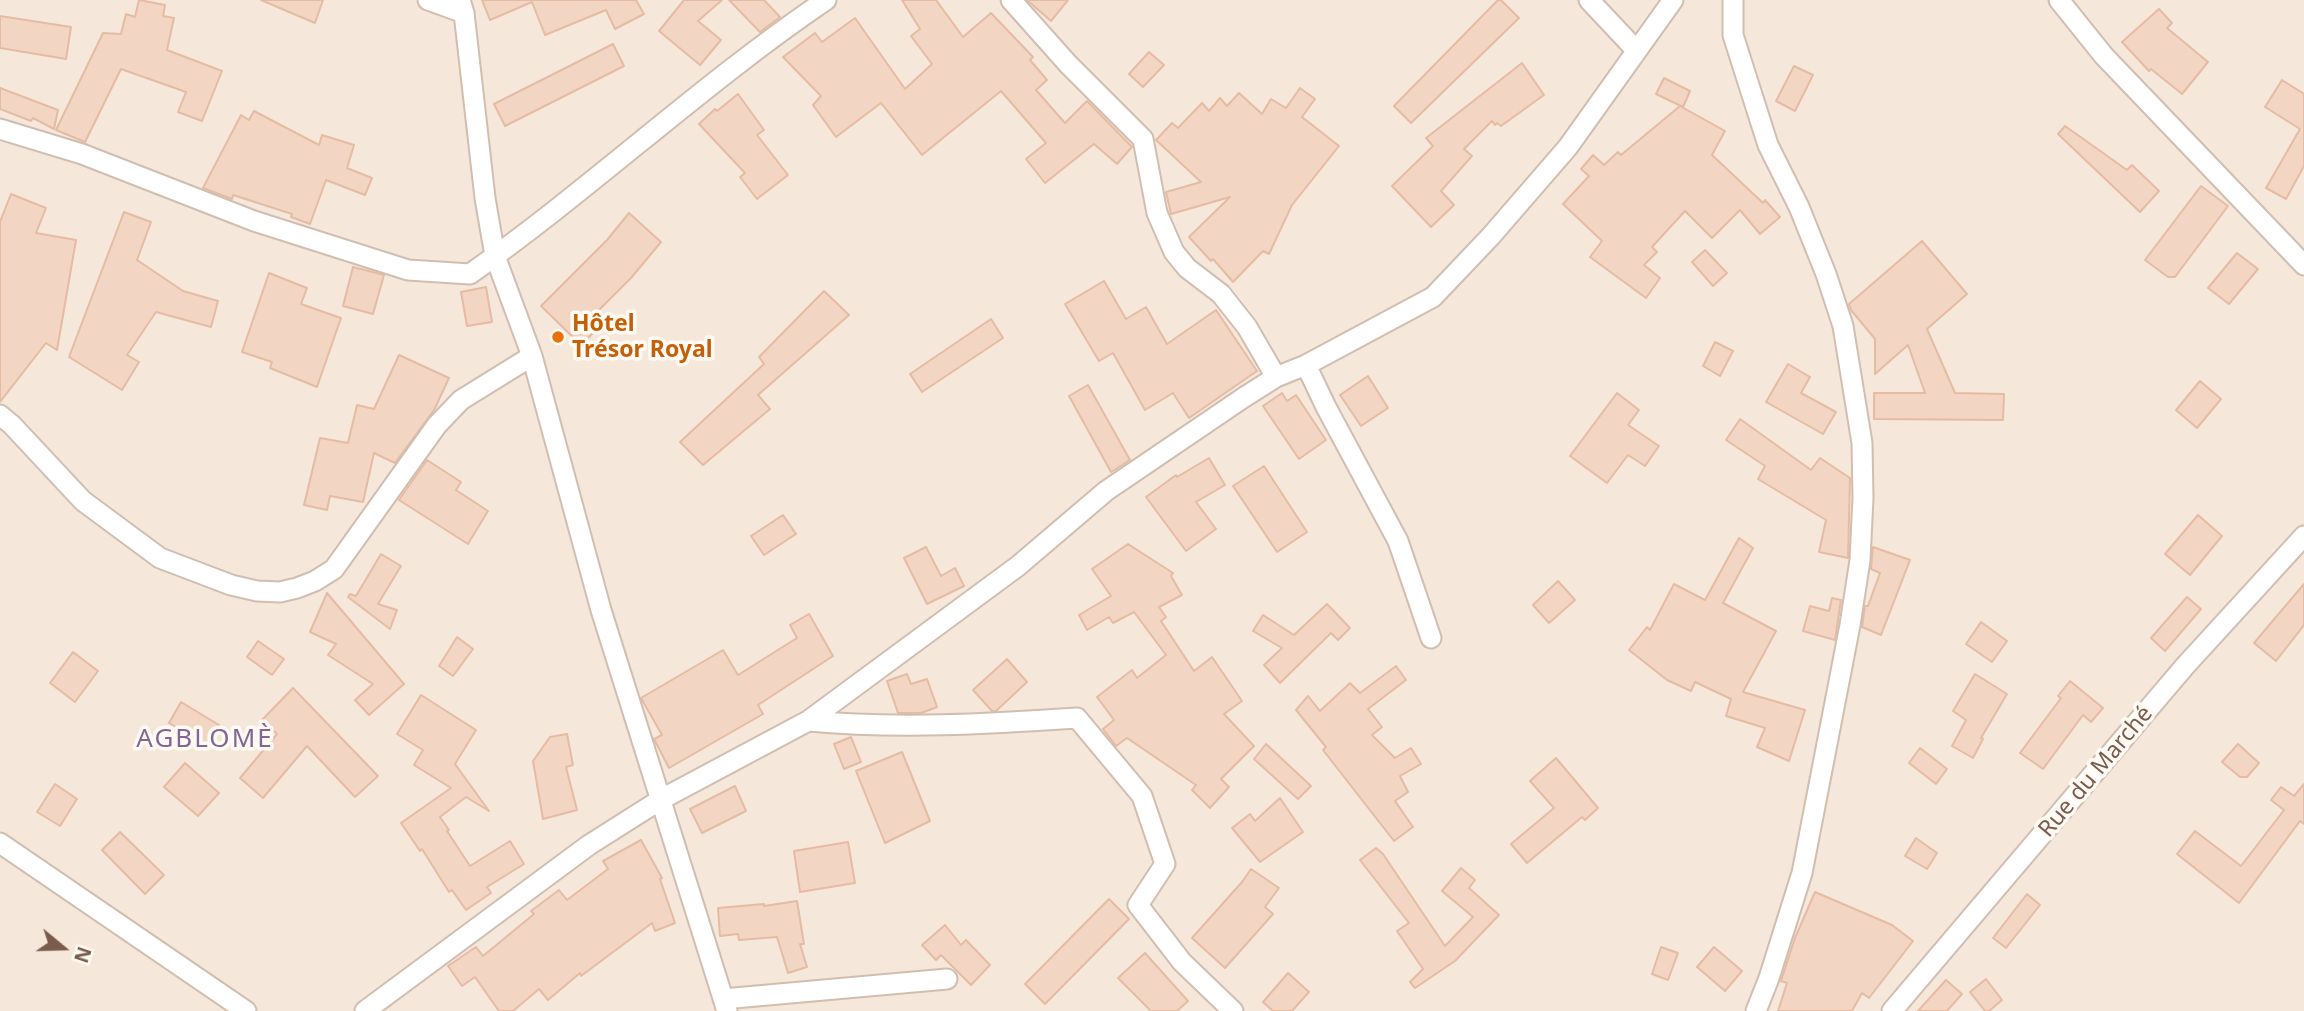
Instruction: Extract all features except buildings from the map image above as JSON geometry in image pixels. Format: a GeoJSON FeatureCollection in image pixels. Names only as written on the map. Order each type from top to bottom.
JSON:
{"type":"FeatureCollection","features":[{"type":"Feature","properties":{"kind":"street"},"geometry":{"type":"LineString","coordinates":[[428,0],[462,6],[485,198],[495,256],[532,356],[601,610],[725,1005],[947,979]]}},
{"type":"Feature","properties":{"kind":"street"},"geometry":{"type":"LineString","coordinates":[[0,129],[82,154],[254,221],[408,270],[470,274],[626,155],[754,50],[826,0]]}},
{"type":"Feature","properties":{"kind":"street"},"geometry":{"type":"LineString","coordinates":[[1011,0],[1068,64],[1143,139],[1157,213],[1174,252],[1187,268],[1221,294],[1247,327],[1276,377]]}},
{"type":"Feature","properties":{"kind":"street"},"geometry":{"type":"LineString","coordinates":[[1590,0],[1636,50]]}},
{"type":"Feature","properties":{"kind":"street"},"geometry":{"type":"LineString","coordinates":[[365,1011],[589,845],[660,800],[808,721],[1018,566],[1106,491],[1276,377],[1306,365],[1433,297],[1491,236],[1568,147],[1673,0]]}},
{"type":"Feature","properties":{"kind":"street"},"geometry":{"type":"LineString","coordinates":[[1733,0],[1733,34],[1768,145],[1799,207],[1843,326],[1862,443],[1860,560],[1850,625],[1802,873],[1756,1011]]}},
{"type":"Feature","properties":{"kind":"street"},"geometry":{"type":"LineString","coordinates":[[2059,0],[2104,57],[2304,264]]}},
{"type":"Feature","properties":{"kind":"street"},"geometry":{"type":"LineString","coordinates":[[0,415],[83,501],[160,558],[231,585],[257,591],[280,592],[316,581],[334,569],[437,425],[461,400],[532,356]]}},
{"type":"Feature","properties":{"kind":"street"},"geometry":{"type":"LineString","coordinates":[[1306,365],[1398,541],[1432,638]]}},
{"type":"Feature","properties":{"kind":"street","name":"Rue du Marché"},"geometry":{"type":"LineString","coordinates":[[1892,1011],[2185,666],[2304,536]]}},
{"type":"Feature","properties":{"kind":"street"},"geometry":{"type":"LineString","coordinates":[[808,721],[870,726],[1006,723],[1077,718],[1142,796],[1165,864],[1138,905],[1182,962],[1233,1011]]}},
{"type":"Feature","properties":{"kind":"street"},"geometry":{"type":"LineString","coordinates":[[0,843],[246,1011]]}},
{"type":"Feature","properties":{"kind":"shaded area"},"geometry":{"type":"Polygon","coordinates":[[[0,0],[2304,0],[2304,1011],[0,1011],[0,0]]]}},
{"type":"Feature","properties":{"kind":"place","name":"Hôtel Trésor Royal"},"geometry":{"type":"Point","coordinates":[558,337]}},
{"type":"Feature","properties":{"kind":"district","name":"AGBLOMÈ"},"geometry":{"type":"Point","coordinates":[205,740]}}]}
